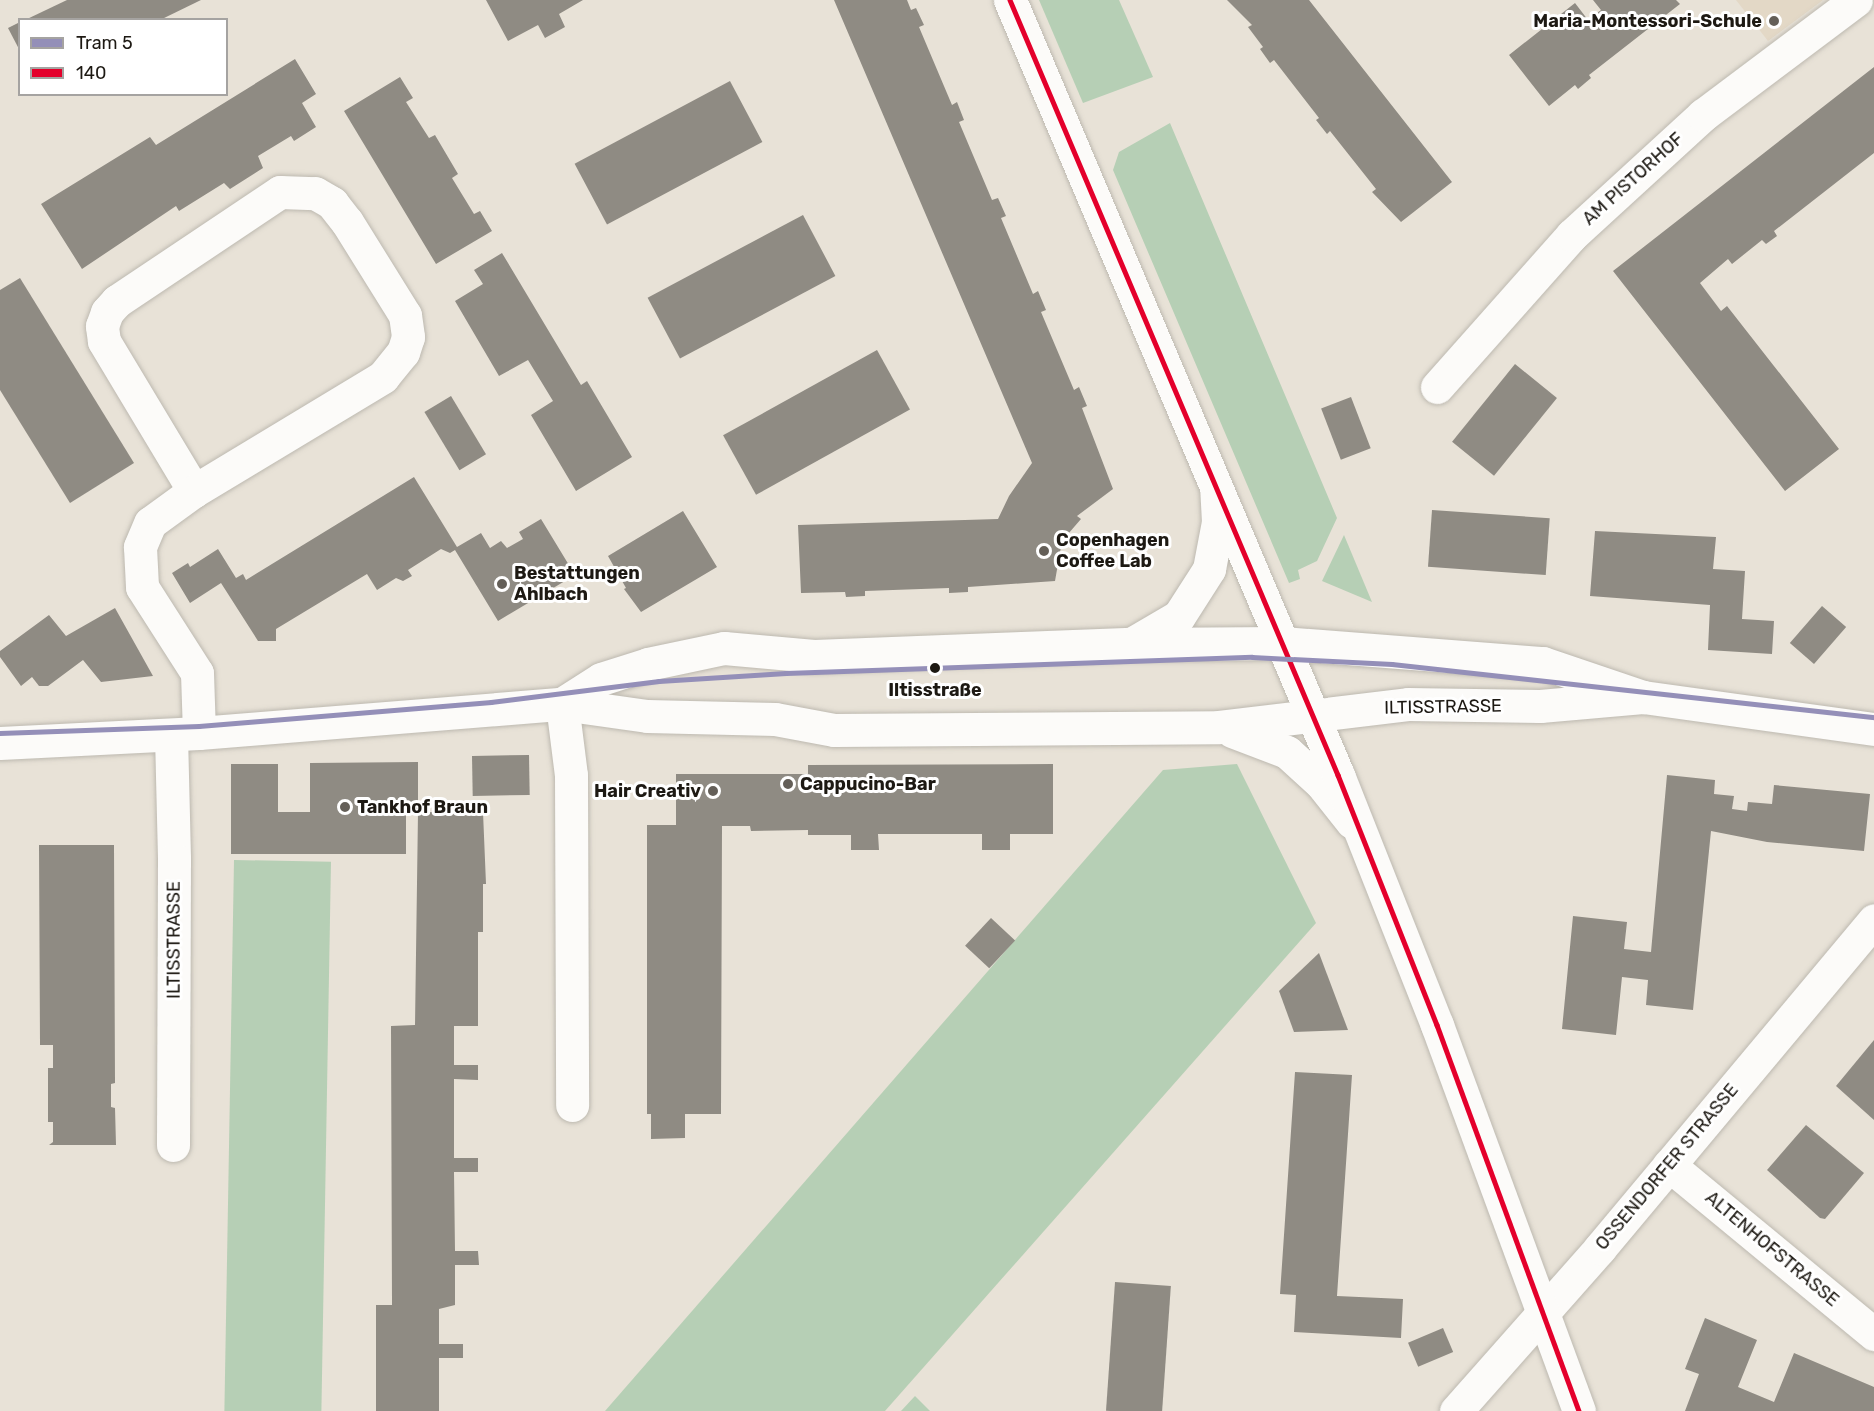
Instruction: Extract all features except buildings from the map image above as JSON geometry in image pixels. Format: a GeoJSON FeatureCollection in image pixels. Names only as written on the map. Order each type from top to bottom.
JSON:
{"type":"FeatureCollection","features":[{"type":"Feature","properties":{"kind":"street"},"geometry":{"type":"LineString","coordinates":[[1010,0],[1314,716],[1362,835],[1437,1025],[1579,1411]]}},
{"type":"Feature","properties":{"kind":"street","name":"AM PISTORHOF"},"geometry":{"type":"LineString","coordinates":[[1437,387],[1572,235],[1703,115],[1856,0]]}},
{"type":"Feature","properties":{"kind":"street"},"geometry":{"type":"LineString","coordinates":[[185,734],[197,673],[142,587],[140,547],[150,523],[194,492],[383,377],[403,352],[408,337],[405,315],[347,222],[332,203],[315,193],[280,192],[117,301],[107,312],[102,326],[104,341],[194,492]]}},
{"type":"Feature","properties":{"kind":"street"},"geometry":{"type":"LineString","coordinates":[[1132,644],[1179,616],[1209,569],[1218,522],[1215,486]]}},
{"type":"Feature","properties":{"kind":"street","name":"ILTISSTRASSE"},"geometry":{"type":"LineString","coordinates":[[562,704],[601,679],[648,664],[724,648],[814,657],[1132,644],[1282,643],[1544,663],[1643,697],[1874,729]]}},
{"type":"Feature","properties":{"kind":"street","name":"ILTISSTRASSE"},"geometry":{"type":"LineString","coordinates":[[0,743],[185,734],[562,704],[646,716],[775,719],[834,730],[1219,727],[1408,704],[1540,706],[1643,697]]}},
{"type":"Feature","properties":{"kind":"street"},"geometry":{"type":"LineString","coordinates":[[562,704],[571,775],[573,1105]]}},
{"type":"Feature","properties":{"kind":"street"},"geometry":{"type":"LineString","coordinates":[[1219,727],[1287,752],[1321,783],[1362,835]]}},
{"type":"Feature","properties":{"kind":"street","name":"ILTISSTRASSE"},"geometry":{"type":"LineString","coordinates":[[173,1146],[174,859],[185,734]]}},
{"type":"Feature","properties":{"kind":"street","name":"OSSENDORFER STRASSE"},"geometry":{"type":"LineString","coordinates":[[1456,1411],[1543,1313],[1874,920]]}},
{"type":"Feature","properties":{"kind":"street","name":"ALTENHOFSTRASSE"},"geometry":{"type":"LineString","coordinates":[[1669,1164],[1874,1334]]}},
{"type":"Feature","properties":{"kind":"shaded area","name":"Maria-Montessori-Schule"},"geometry":{"type":"Polygon","coordinates":[[[1736,0],[1823,0],[1768,41],[1736,0]]]}},
{"type":"Feature","properties":{"kind":"green space"},"geometry":{"type":"Polygon","coordinates":[[[1039,0],[1119,0],[1153,77],[1083,103],[1039,0]]]}},
{"type":"Feature","properties":{"kind":"green space"},"geometry":{"type":"Polygon","coordinates":[[[1170,123],[1337,518],[1317,561],[1298,570],[1300,579],[1289,583],[1113,170],[1119,152],[1170,123]]]}},
{"type":"Feature","properties":{"kind":"green space"},"geometry":{"type":"Polygon","coordinates":[[[1344,535],[1372,602],[1322,581],[1344,535]]]}},
{"type":"Feature","properties":{"kind":"green space"},"geometry":{"type":"Polygon","coordinates":[[[1237,764],[1316,923],[885,1411],[605,1411],[1163,770],[1237,764]]]}},
{"type":"Feature","properties":{"kind":"green space"},"geometry":{"type":"Polygon","coordinates":[[[234,860],[331,862],[321,1411],[224,1411],[234,860]]]}},
{"type":"Feature","properties":{"kind":"green space"},"geometry":{"type":"Polygon","coordinates":[[[915,1396],[930,1411],[901,1411],[915,1396]]]}},
{"type":"Feature","properties":{"kind":"tram line","name":"5"},"geometry":{"type":"LineString","coordinates":[[0,733],[199,726],[491,702],[659,681],[786,673],[1252,657],[1392,664],[1874,717]]}},
{"type":"Feature","properties":{"kind":"transit line","name":"140"},"geometry":{"type":"LineString","coordinates":[[1010,0],[1338,775],[1437,1025],[1579,1411]]}},
{"type":"Feature","properties":{"kind":"place","name":"Maria-Montessori-Schule"},"geometry":{"type":"Point","coordinates":[1774,21]}},
{"type":"Feature","properties":{"kind":"place","name":"Copenhagen Coffee Lab"},"geometry":{"type":"Point","coordinates":[1044,551]}},
{"type":"Feature","properties":{"kind":"place","name":"Bestattungen Ahlbach"},"geometry":{"type":"Point","coordinates":[502,584]}},
{"type":"Feature","properties":{"kind":"place","name":"Iltisstraße"},"geometry":{"type":"Point","coordinates":[935,668]}},
{"type":"Feature","properties":{"kind":"place","name":"Cappucino-Bar"},"geometry":{"type":"Point","coordinates":[788,784]}},
{"type":"Feature","properties":{"kind":"place","name":"Hair Creativ"},"geometry":{"type":"Point","coordinates":[713,791]}},
{"type":"Feature","properties":{"kind":"place","name":"Tankhof Braun"},"geometry":{"type":"Point","coordinates":[345,807]}}]}
